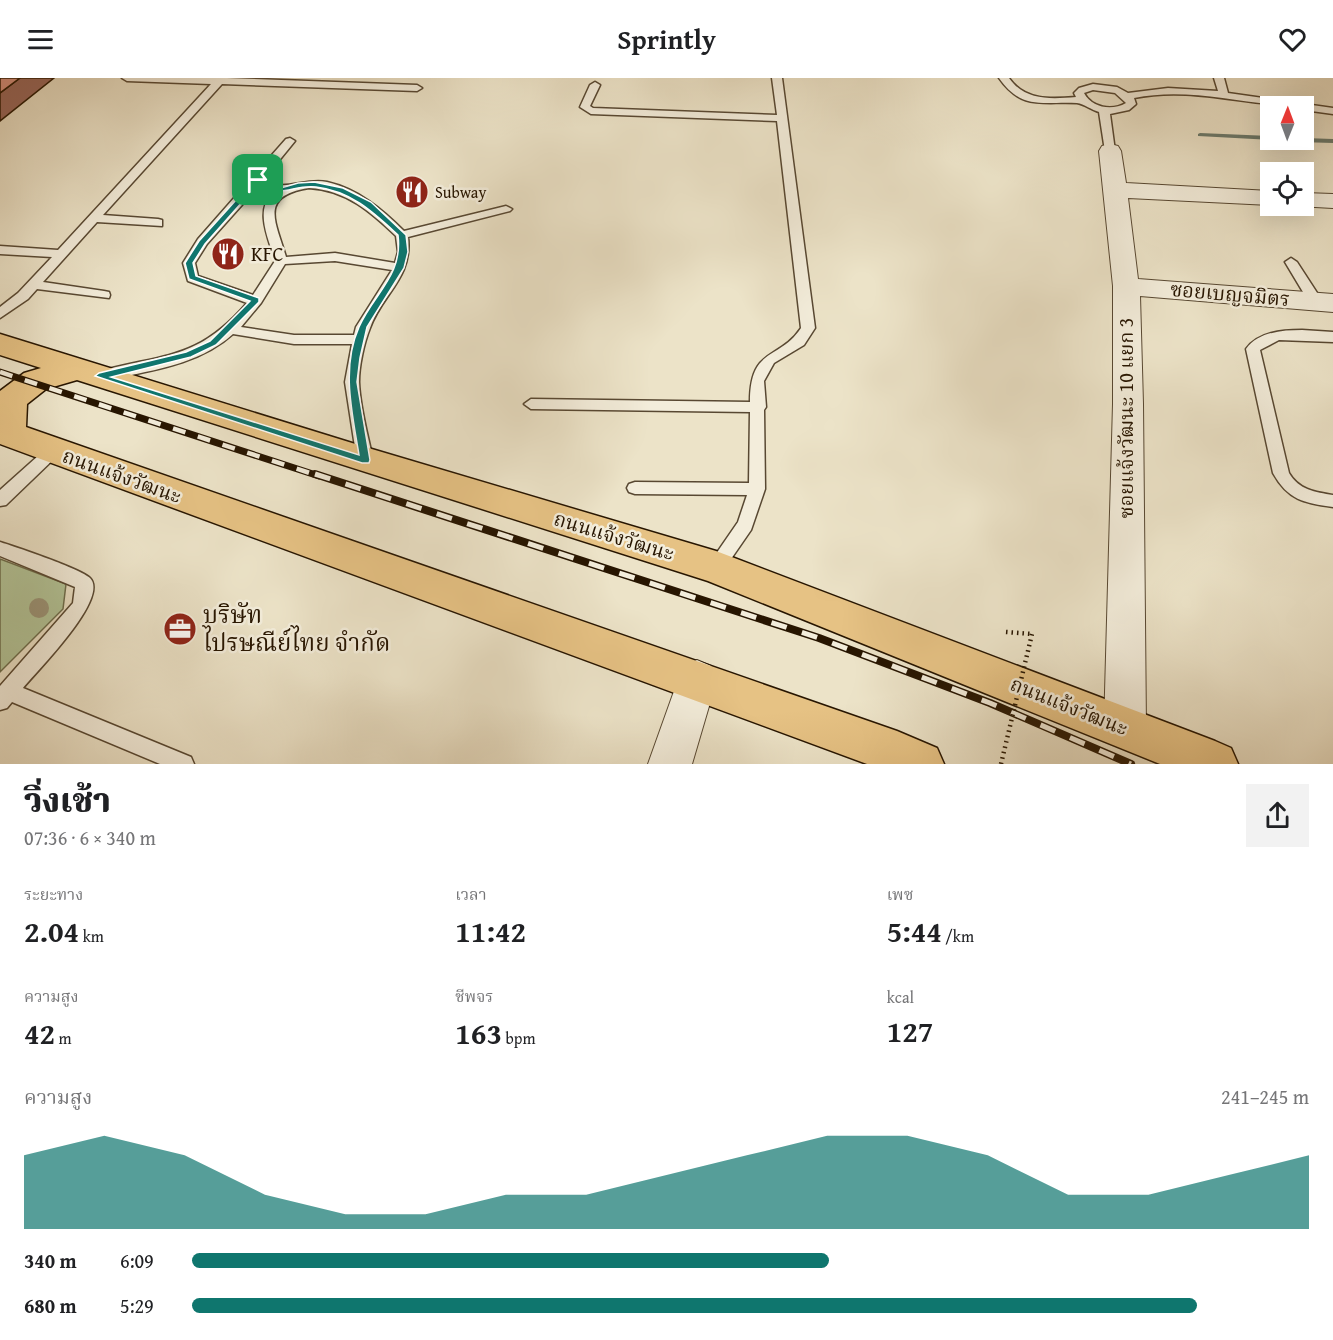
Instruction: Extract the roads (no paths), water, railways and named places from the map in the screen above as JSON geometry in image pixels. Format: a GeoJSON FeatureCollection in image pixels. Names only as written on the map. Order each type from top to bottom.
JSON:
{"type":"FeatureCollection","features":[{"type":"Feature","properties":{"kind":"main road","name":"ถนนแจ้งวัฒนะ"},"geometry":{"type":"LineString","coordinates":[[0,344],[365,460],[717,567],[1215,764]]}},
{"type":"Feature","properties":{"kind":"main road"},"geometry":{"type":"LineString","coordinates":[[4,432],[10,399],[35,381],[88,373]]}},
{"type":"Feature","properties":{"kind":"main road","name":"ถนนแจ้งวัฒนะ"},"geometry":{"type":"LineString","coordinates":[[4,432],[697,679],[904,760]]}},
{"type":"Feature","properties":{"kind":"street","name":"ซอยแจ้งวัฒนะ 10 แยก 3"},"geometry":{"type":"LineString","coordinates":[[1110,151],[1126,286],[1128,404],[1125,728]]}},
{"type":"Feature","properties":{"kind":"street"},"geometry":{"type":"LineString","coordinates":[[1115,190],[1260,197]]}},
{"type":"Feature","properties":{"kind":"street"},"geometry":{"type":"LineString","coordinates":[[1314,200],[1333,201]]}},
{"type":"Feature","properties":{"kind":"street","name":"ซอยเบญจมิตร"},"geometry":{"type":"LineString","coordinates":[[1126,286],[1324,302]]}},
{"type":"Feature","properties":{"kind":"street"},"geometry":{"type":"LineString","coordinates":[[670,764],[697,679]]}},
{"type":"Feature","properties":{"kind":"lane"},"geometry":{"type":"LineString","coordinates":[[127,78],[417,88]]}},
{"type":"Feature","properties":{"kind":"lane"},"geometry":{"type":"LineString","coordinates":[[717,567],[745,525],[757,489],[758,381],[769,360],[799,342],[808,328],[777,78]]}},
{"type":"Feature","properties":{"kind":"lane"},"geometry":{"type":"LineString","coordinates":[[1004,78],[1017,95],[1054,102],[1082,100],[1104,110],[1128,108],[1131,105],[1128,96]]}},
{"type":"Feature","properties":{"kind":"lane"},"geometry":{"type":"LineString","coordinates":[[1219,78],[1224,97]]}},
{"type":"Feature","properties":{"kind":"lane"},"geometry":{"type":"LineString","coordinates":[[0,314],[33,284],[221,80]]}},
{"type":"Feature","properties":{"kind":"lane"},"geometry":{"type":"LineString","coordinates":[[595,85],[585,107],[591,111],[782,118]]}},
{"type":"Feature","properties":{"kind":"lane"},"geometry":{"type":"LineString","coordinates":[[1082,100],[1079,97],[1082,90],[1093,87],[1116,90],[1128,96],[1156,91],[1194,92],[1260,101]]}},
{"type":"Feature","properties":{"kind":"lane"},"geometry":{"type":"LineString","coordinates":[[1314,108],[1333,111]]}},
{"type":"Feature","properties":{"kind":"lane","name":"ซอยแจ้งวัฒนะ 10 แยก 3"},"geometry":{"type":"LineString","coordinates":[[1104,110],[1110,151]]}},
{"type":"Feature","properties":{"kind":"lane"},"geometry":{"type":"LineString","coordinates":[[256,300],[192,278],[189,263],[202,242],[290,141]]}},
{"type":"Feature","properties":{"kind":"lane"},"geometry":{"type":"LineString","coordinates":[[258,180],[267,187],[281,191]]}},
{"type":"Feature","properties":{"kind":"lane"},"geometry":{"type":"LineString","coordinates":[[88,373],[188,354],[213,343],[263,292],[281,261],[268,209],[272,201],[281,191],[298,186],[314,184],[340,189],[368,203],[402,235],[404,252],[400,268],[363,327],[360,339],[352,382],[365,460]]}},
{"type":"Feature","properties":{"kind":"lane"},"geometry":{"type":"LineString","coordinates":[[402,235],[506,209]]}},
{"type":"Feature","properties":{"kind":"lane"},"geometry":{"type":"LineString","coordinates":[[93,219],[158,223]]}},
{"type":"Feature","properties":{"kind":"lane"},"geometry":{"type":"LineString","coordinates":[[0,250],[60,254]]}},
{"type":"Feature","properties":{"kind":"lane"},"geometry":{"type":"LineString","coordinates":[[281,261],[335,256],[400,268]]}},
{"type":"Feature","properties":{"kind":"lane"},"geometry":{"type":"LineString","coordinates":[[1291,262],[1324,302]]}},
{"type":"Feature","properties":{"kind":"lane"},"geometry":{"type":"LineString","coordinates":[[33,284],[104,295]]}},
{"type":"Feature","properties":{"kind":"lane"},"geometry":{"type":"LineString","coordinates":[[230,328],[256,336],[333,342],[360,339]]}},
{"type":"Feature","properties":{"kind":"lane"},"geometry":{"type":"LineString","coordinates":[[1333,337],[1273,336],[1260,341],[1253,349],[1281,473],[1286,485],[1299,494],[1333,501]]}},
{"type":"Feature","properties":{"kind":"lane"},"geometry":{"type":"LineString","coordinates":[[531,404],[759,408]]}},
{"type":"Feature","properties":{"kind":"lane"},"geometry":{"type":"LineString","coordinates":[[0,500],[53,451]]}},
{"type":"Feature","properties":{"kind":"lane"},"geometry":{"type":"LineString","coordinates":[[635,488],[757,489]]}},
{"type":"Feature","properties":{"kind":"lane"},"geometry":{"type":"LineString","coordinates":[[0,549],[84,583],[84,596],[80,608],[4,696],[184,764]]}},
{"type":"Feature","properties":{"kind":"waterway"},"geometry":{"type":"LineString","coordinates":[[1200,135],[1260,138]]}},
{"type":"Feature","properties":{"kind":"waterway"},"geometry":{"type":"LineString","coordinates":[[1314,140],[1333,141]]}},
{"type":"Feature","properties":{"kind":"railway"},"geometry":{"type":"LineString","coordinates":[[0,372],[319,476]]}},
{"type":"Feature","properties":{"kind":"railway"},"geometry":{"type":"LineString","coordinates":[[315,474],[819,638],[990,703],[1131,764]]}},
{"type":"Feature","properties":{"kind":"place","name":"Subway"},"geometry":{"type":"Point","coordinates":[412,192]}},
{"type":"Feature","properties":{"kind":"place","name":"KFC"},"geometry":{"type":"Point","coordinates":[228,254]}},
{"type":"Feature","properties":{"kind":"place","name":"บริษัท ไปรษณีย์ไทย จำกัด"},"geometry":{"type":"Point","coordinates":[180,629]}}]}
